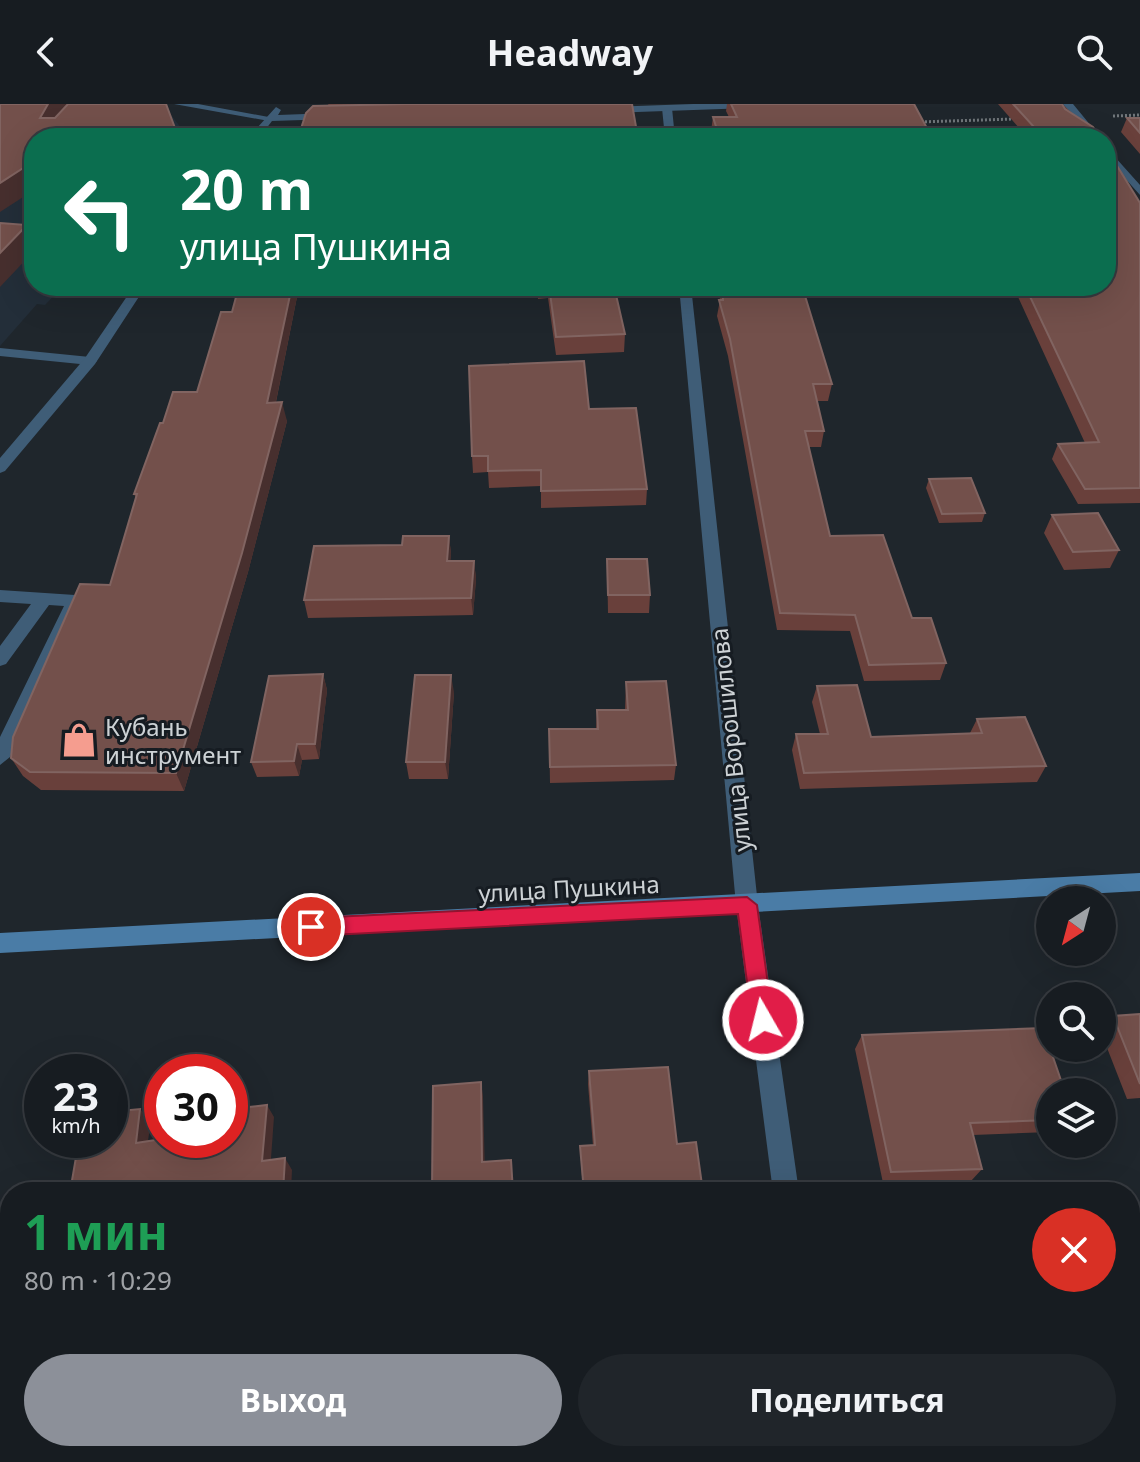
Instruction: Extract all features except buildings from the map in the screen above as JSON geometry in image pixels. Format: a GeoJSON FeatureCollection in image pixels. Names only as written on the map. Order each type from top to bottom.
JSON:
{"type":"FeatureCollection","features":[{"type":"Feature","properties":{"kind":"main road","name":"улица Пушкина"},"geometry":{"type":"LineString","coordinates":[[0,943],[1140,882]]}},
{"type":"Feature","properties":{"kind":"street"},"geometry":{"type":"LineString","coordinates":[[179,104],[269,118],[342,116]]}},
{"type":"Feature","properties":{"kind":"street"},"geometry":{"type":"LineString","coordinates":[[261,128],[283,104]]}},
{"type":"Feature","properties":{"kind":"street"},"geometry":{"type":"LineString","coordinates":[[590,110],[779,104]]}},
{"type":"Feature","properties":{"kind":"street"},"geometry":{"type":"LineString","coordinates":[[1068,104],[1088,128]]}},
{"type":"Feature","properties":{"kind":"street"},"geometry":{"type":"LineString","coordinates":[[667,108],[669,128]]}},
{"type":"Feature","properties":{"kind":"street"},"geometry":{"type":"LineString","coordinates":[[1116,162],[1140,192]]}},
{"type":"Feature","properties":{"kind":"street"},"geometry":{"type":"LineString","coordinates":[[0,468],[90,361],[133,296]]}},
{"type":"Feature","properties":{"kind":"street","name":"улица Ворошилова"},"geometry":{"type":"LineString","coordinates":[[686,296],[747,905],[785,1182]]}},
{"type":"Feature","properties":{"kind":"street"},"geometry":{"type":"LineString","coordinates":[[0,352],[90,361]]}},
{"type":"Feature","properties":{"kind":"street"},"geometry":{"type":"LineString","coordinates":[[0,596],[75,601],[0,757]]}},
{"type":"Feature","properties":{"kind":"street"},"geometry":{"type":"LineString","coordinates":[[0,659],[44,599]]}},
{"type":"Feature","properties":{"kind":"shaded area"},"geometry":{"type":"Polygon","coordinates":[[[0,104],[116,104],[171,115],[181,128],[24,128],[24,296],[54,296],[45,305],[37,304],[0,346],[0,104]]]}},
{"type":"Feature","properties":{"kind":"place","name":"Кубань инструмент"},"geometry":{"type":"Point","coordinates":[79,740]}},
{"type":"Feature","properties":{"kind":"route"},"geometry":{"type":"LineString","coordinates":[[311,927],[747,905],[763,1020]]}}]}
